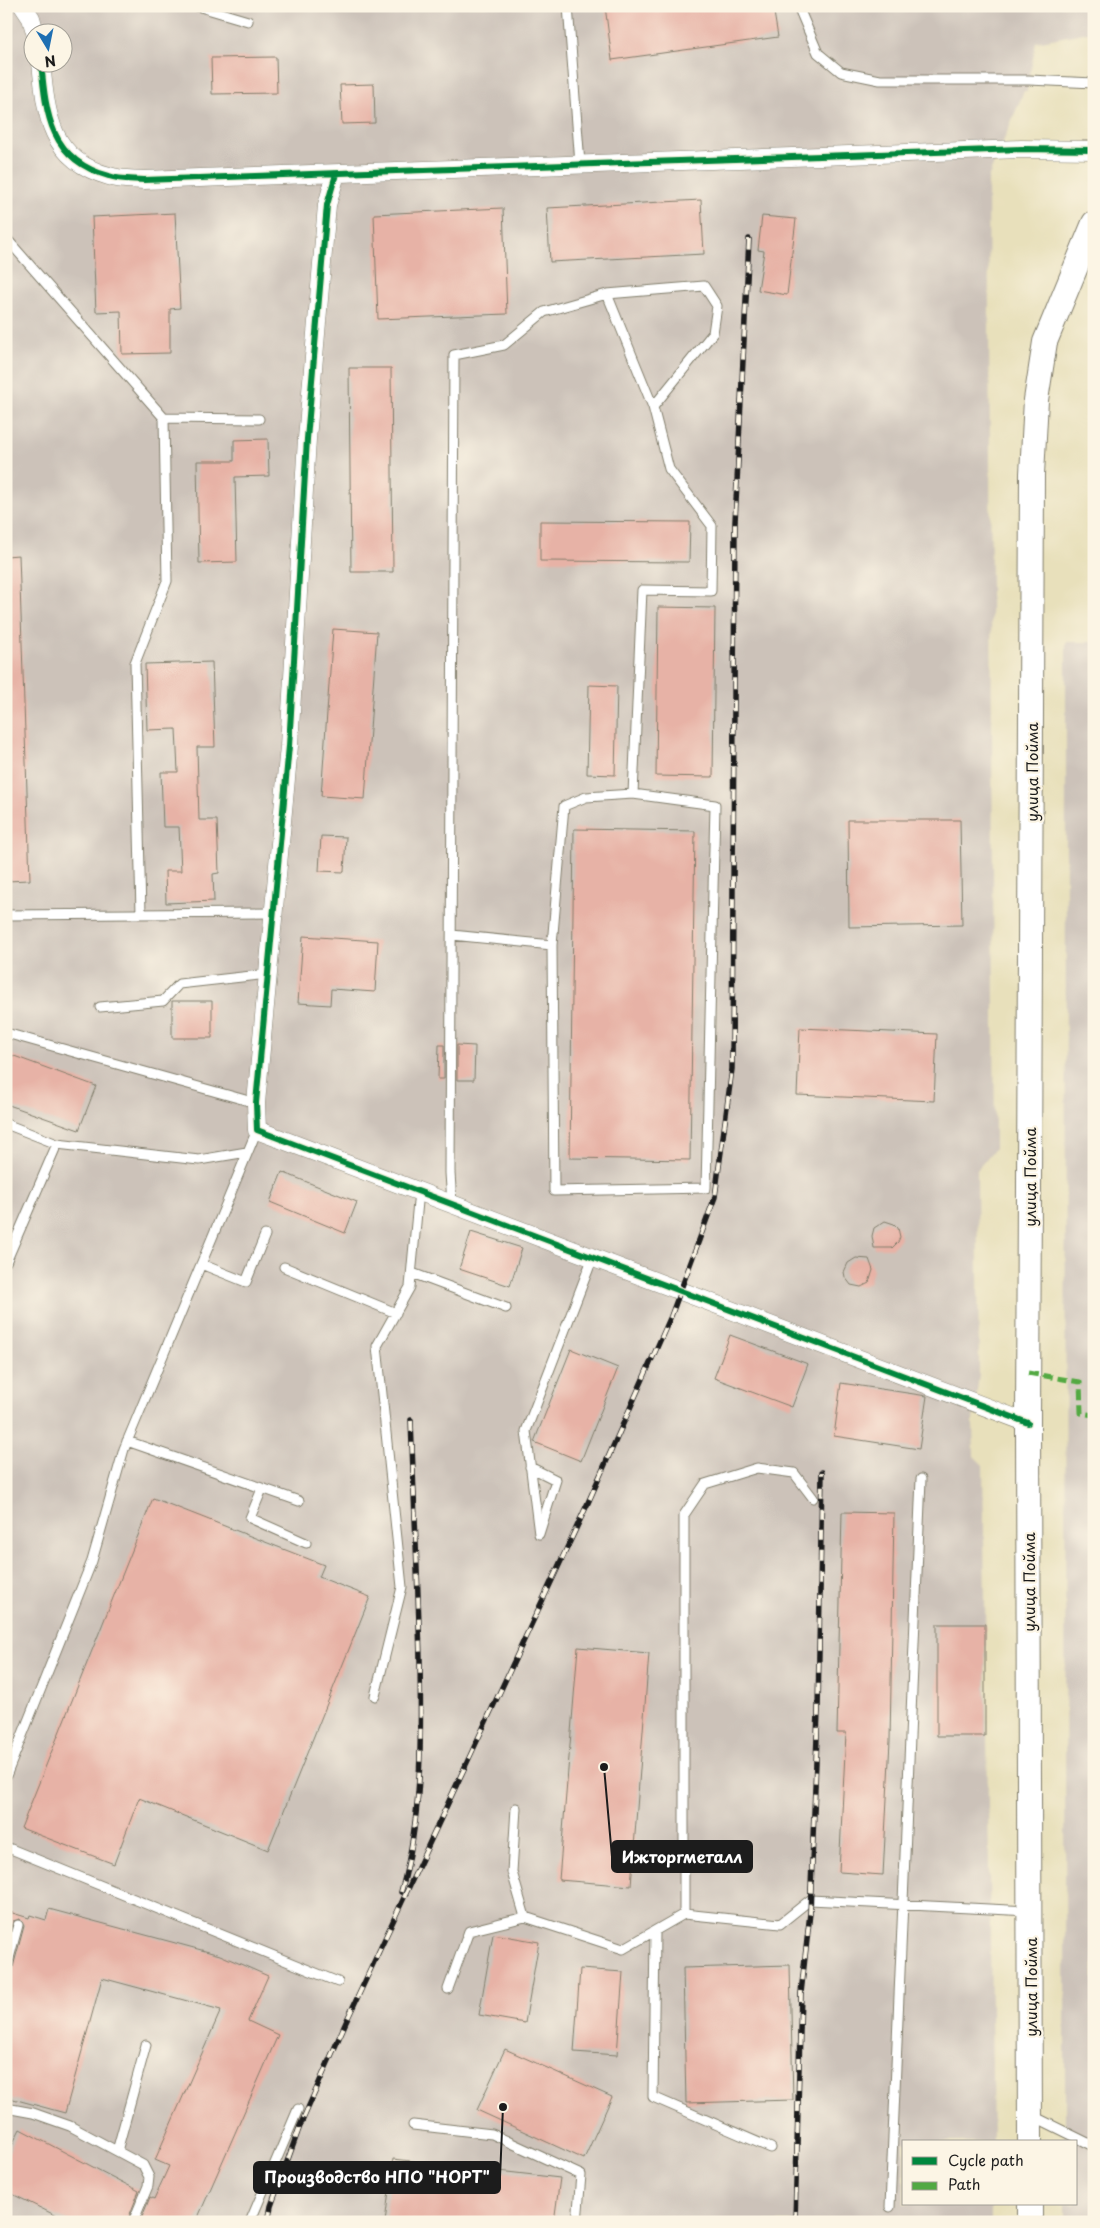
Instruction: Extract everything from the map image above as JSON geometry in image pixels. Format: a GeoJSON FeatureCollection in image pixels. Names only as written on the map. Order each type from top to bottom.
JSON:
{"type":"FeatureCollection","features":[{"type":"Feature","properties":{"kind":"main road","name":"улица Пойма"},"geometry":{"type":"LineString","coordinates":[[1030,2140],[1028,1423],[1032,484],[1036,400],[1045,342],[1094,223]]}},
{"type":"Feature","properties":{"kind":"main road"},"geometry":{"type":"LineString","coordinates":[[1030,2206],[1030,2222]]}},
{"type":"Feature","properties":{"kind":"street"},"geometry":{"type":"LineString","coordinates":[[24,6],[32,22]]}},
{"type":"Feature","properties":{"kind":"street"},"geometry":{"type":"LineString","coordinates":[[42,72],[50,126],[64,149],[84,166],[110,177],[144,180],[1011,150],[1094,150]]}},
{"type":"Feature","properties":{"kind":"street"},"geometry":{"type":"LineString","coordinates":[[336,174],[327,205],[308,429],[289,746],[256,1103],[257,1130],[1028,1423]]}},
{"type":"Feature","properties":{"kind":"lane"},"geometry":{"type":"LineString","coordinates":[[197,6],[248,21]]}},
{"type":"Feature","properties":{"kind":"lane"},"geometry":{"type":"LineString","coordinates":[[568,6],[580,164]]}},
{"type":"Feature","properties":{"kind":"lane"},"geometry":{"type":"LineString","coordinates":[[798,6],[818,53],[841,72],[880,80],[1029,80],[1094,84]]}},
{"type":"Feature","properties":{"kind":"lane"},"geometry":{"type":"LineString","coordinates":[[6,238],[164,418],[167,581],[135,663],[141,914]]}},
{"type":"Feature","properties":{"kind":"lane"},"geometry":{"type":"LineString","coordinates":[[452,1204],[450,1173],[454,355],[504,345],[544,312],[607,294],[704,286],[717,306],[713,333],[653,407]]}},
{"type":"Feature","properties":{"kind":"lane"},"geometry":{"type":"LineString","coordinates":[[607,294],[653,407],[668,468],[712,526],[711,591],[642,590],[633,794]]}},
{"type":"Feature","properties":{"kind":"lane"},"geometry":{"type":"LineString","coordinates":[[164,418],[259,419]]}},
{"type":"Feature","properties":{"kind":"lane"},"geometry":{"type":"LineString","coordinates":[[633,794],[715,805],[706,1188],[554,1191],[552,945],[564,806],[586,797],[633,794]]}},
{"type":"Feature","properties":{"kind":"lane"},"geometry":{"type":"LineString","coordinates":[[6,915],[273,914]]}},
{"type":"Feature","properties":{"kind":"lane"},"geometry":{"type":"LineString","coordinates":[[452,935],[552,945]]}},
{"type":"Feature","properties":{"kind":"lane"},"geometry":{"type":"LineString","coordinates":[[100,1007],[163,1001],[179,984],[268,974]]}},
{"type":"Feature","properties":{"kind":"lane"},"geometry":{"type":"LineString","coordinates":[[6,1033],[256,1103]]}},
{"type":"Feature","properties":{"kind":"lane"},"geometry":{"type":"LineString","coordinates":[[6,1124],[57,1144],[199,1160],[247,1152]]}},
{"type":"Feature","properties":{"kind":"lane"},"geometry":{"type":"LineString","coordinates":[[6,1776],[92,1561],[127,1442],[257,1130]]}},
{"type":"Feature","properties":{"kind":"lane"},"geometry":{"type":"LineString","coordinates":[[6,1262],[57,1144]]}},
{"type":"Feature","properties":{"kind":"lane"},"geometry":{"type":"LineString","coordinates":[[375,1696],[402,1587],[377,1346],[410,1287],[419,1192]]}},
{"type":"Feature","properties":{"kind":"lane"},"geometry":{"type":"LineString","coordinates":[[201,1264],[246,1282],[265,1235]]}},
{"type":"Feature","properties":{"kind":"lane"},"geometry":{"type":"LineString","coordinates":[[530,1467],[556,1480],[539,1534],[530,1467],[526,1431],[593,1257]]}},
{"type":"Feature","properties":{"kind":"lane"},"geometry":{"type":"LineString","coordinates":[[284,1267],[396,1312]]}},
{"type":"Feature","properties":{"kind":"lane"},"geometry":{"type":"LineString","coordinates":[[412,1273],[506,1308]]}},
{"type":"Feature","properties":{"kind":"lane"},"geometry":{"type":"LineString","coordinates":[[127,1442],[299,1502]]}},
{"type":"Feature","properties":{"kind":"lane"},"geometry":{"type":"LineString","coordinates":[[684,1914],[684,1515],[705,1484],[756,1468],[794,1473],[813,1498]]}},
{"type":"Feature","properties":{"kind":"lane"},"geometry":{"type":"LineString","coordinates":[[890,2207],[921,1479]]}},
{"type":"Feature","properties":{"kind":"lane"},"geometry":{"type":"LineString","coordinates":[[262,1489],[250,1518],[306,1543]]}},
{"type":"Feature","properties":{"kind":"lane"},"geometry":{"type":"LineString","coordinates":[[516,1808],[512,1872],[525,1917]]}},
{"type":"Feature","properties":{"kind":"lane"},"geometry":{"type":"LineString","coordinates":[[6,1846],[338,1982]]}},
{"type":"Feature","properties":{"kind":"lane"},"geometry":{"type":"LineString","coordinates":[[448,1990],[469,1931],[525,1917],[622,1949],[684,1914],[780,1924],[810,1900],[1029,1911]]}},
{"type":"Feature","properties":{"kind":"lane"},"geometry":{"type":"LineString","coordinates":[[6,1969],[18,1925]]}},
{"type":"Feature","properties":{"kind":"lane"},"geometry":{"type":"LineString","coordinates":[[655,1931],[653,2097],[771,2148]]}},
{"type":"Feature","properties":{"kind":"lane"},"geometry":{"type":"LineString","coordinates":[[117,2151],[146,2045]]}},
{"type":"Feature","properties":{"kind":"lane"},"geometry":{"type":"LineString","coordinates":[[6,2108],[33,2113],[62,2123],[143,2165],[149,2177],[148,2186],[133,2222]]}},
{"type":"Feature","properties":{"kind":"lane"},"geometry":{"type":"LineString","coordinates":[[250,2222],[298,2109]]}},
{"type":"Feature","properties":{"kind":"lane"},"geometry":{"type":"LineString","coordinates":[[1030,2114],[1094,2146]]}},
{"type":"Feature","properties":{"kind":"lane"},"geometry":{"type":"LineString","coordinates":[[413,2125],[492,2134],[581,2175],[577,2222]]}},
{"type":"Feature","properties":{"kind":"shaded area"},"geometry":{"type":"Polygon","coordinates":[[[6,6],[1094,6],[1094,31],[1036,42],[1027,91],[1024,91],[988,178],[995,1148],[977,1170],[979,1375],[973,1421],[974,1456],[983,1465],[993,2140],[902,2140],[902,2206],[991,2206],[991,2222],[6,2222],[6,6]]]}},
{"type":"Feature","properties":{"kind":"shaded area"},"geometry":{"type":"Polygon","coordinates":[[[1066,642],[1094,642],[1094,2222],[1065,2222],[1065,2206],[1078,2206],[1078,2140],[1065,2140],[1066,642]]]}},
{"type":"Feature","properties":{"kind":"building"},"geometry":{"type":"Polygon","coordinates":[[[605,6],[773,6],[778,37],[612,60],[605,6]]]}},
{"type":"Feature","properties":{"kind":"building"},"geometry":{"type":"Polygon","coordinates":[[[276,57],[277,93],[212,94],[211,58],[276,57]]]}},
{"type":"Feature","properties":{"kind":"building"},"geometry":{"type":"Polygon","coordinates":[[[374,84],[375,123],[342,124],[340,85],[374,84]]]}},
{"type":"Feature","properties":{"kind":"building"},"geometry":{"type":"Polygon","coordinates":[[[701,200],[704,254],[550,262],[547,208],[701,200]]]}},
{"type":"Feature","properties":{"kind":"building"},"geometry":{"type":"Polygon","coordinates":[[[503,208],[507,314],[378,319],[374,214],[503,208]]]}},
{"type":"Feature","properties":{"kind":"building"},"geometry":{"type":"Polygon","coordinates":[[[175,213],[180,308],[170,309],[170,353],[122,354],[121,311],[96,312],[92,217],[175,213]]]}},
{"type":"Feature","properties":{"kind":"building"},"geometry":{"type":"Polygon","coordinates":[[[762,216],[796,219],[787,295],[758,290],[764,251],[758,250],[762,216]]]}},
{"type":"Feature","properties":{"kind":"building"},"geometry":{"type":"Polygon","coordinates":[[[349,368],[391,368],[393,572],[351,572],[349,368]]]}},
{"type":"Feature","properties":{"kind":"building"},"geometry":{"type":"Polygon","coordinates":[[[268,439],[269,476],[235,477],[237,562],[199,563],[197,461],[234,461],[234,440],[268,439]]]}},
{"type":"Feature","properties":{"kind":"building"},"geometry":{"type":"Polygon","coordinates":[[[540,521],[690,522],[689,562],[540,561],[540,521]]]}},
{"type":"Feature","properties":{"kind":"building"},"geometry":{"type":"Polygon","coordinates":[[[19,555],[30,880],[6,881],[6,556],[19,555]]]}},
{"type":"Feature","properties":{"kind":"building"},"geometry":{"type":"Polygon","coordinates":[[[658,607],[715,608],[713,777],[656,776],[658,607]]]}},
{"type":"Feature","properties":{"kind":"building"},"geometry":{"type":"Polygon","coordinates":[[[333,629],[377,632],[365,799],[321,796],[333,629]]]}},
{"type":"Feature","properties":{"kind":"building"},"geometry":{"type":"Polygon","coordinates":[[[212,662],[215,747],[197,747],[199,820],[217,820],[219,873],[213,874],[214,901],[166,903],[165,871],[181,871],[179,827],[163,827],[161,772],[178,772],[176,729],[147,730],[145,664],[212,662]]]}},
{"type":"Feature","properties":{"kind":"building"},"geometry":{"type":"Polygon","coordinates":[[[589,685],[617,686],[615,775],[587,774],[589,685]]]}},
{"type":"Feature","properties":{"kind":"building"},"geometry":{"type":"Polygon","coordinates":[[[848,820],[960,820],[962,925],[849,927],[848,820]]]}},
{"type":"Feature","properties":{"kind":"building"},"geometry":{"type":"Polygon","coordinates":[[[574,829],[695,831],[690,1160],[570,1158],[574,829]]]}},
{"type":"Feature","properties":{"kind":"building"},"geometry":{"type":"Polygon","coordinates":[[[321,836],[346,837],[344,872],[319,871],[321,836]]]}},
{"type":"Feature","properties":{"kind":"building"},"geometry":{"type":"Polygon","coordinates":[[[303,936],[378,941],[375,992],[331,989],[330,1005],[298,1003],[303,936]]]}},
{"type":"Feature","properties":{"kind":"building"},"geometry":{"type":"Polygon","coordinates":[[[172,1001],[212,1001],[212,1038],[172,1038],[172,1001]]]}},
{"type":"Feature","properties":{"kind":"building"},"geometry":{"type":"Polygon","coordinates":[[[800,1028],[937,1034],[934,1101],[797,1095],[800,1028]]]}},
{"type":"Feature","properties":{"kind":"building"},"geometry":{"type":"Polygon","coordinates":[[[439,1045],[444,1045],[444,1079],[438,1079],[439,1045]]]}},
{"type":"Feature","properties":{"kind":"building"},"geometry":{"type":"Polygon","coordinates":[[[457,1045],[475,1046],[474,1080],[457,1080],[457,1045]]]}},
{"type":"Feature","properties":{"kind":"building"},"geometry":{"type":"Polygon","coordinates":[[[6,1053],[96,1086],[79,1130],[6,1104],[6,1053]]]}},
{"type":"Feature","properties":{"kind":"building"},"geometry":{"type":"Polygon","coordinates":[[[282,1172],[357,1202],[345,1233],[270,1202],[282,1172]]]}},
{"type":"Feature","properties":{"kind":"building"},"geometry":{"type":"Polygon","coordinates":[[[885,1221],[894,1224],[898,1228],[900,1237],[898,1242],[892,1248],[874,1248],[872,1236],[874,1228],[885,1221]]]}},
{"type":"Feature","properties":{"kind":"building"},"geometry":{"type":"Polygon","coordinates":[[[471,1232],[522,1248],[510,1286],[459,1269],[471,1232]]]}},
{"type":"Feature","properties":{"kind":"building"},"geometry":{"type":"Polygon","coordinates":[[[856,1258],[869,1259],[873,1270],[869,1283],[861,1287],[851,1285],[844,1272],[848,1263],[856,1258]]]}},
{"type":"Feature","properties":{"kind":"building"},"geometry":{"type":"Polygon","coordinates":[[[730,1335],[808,1364],[792,1407],[714,1378],[730,1335]]]}},
{"type":"Feature","properties":{"kind":"building"},"geometry":{"type":"Polygon","coordinates":[[[571,1349],[618,1368],[581,1461],[534,1442],[571,1349]]]}},
{"type":"Feature","properties":{"kind":"building"},"geometry":{"type":"Polygon","coordinates":[[[841,1383],[927,1396],[919,1449],[834,1436],[841,1383]]]}},
{"type":"Feature","properties":{"kind":"building"},"geometry":{"type":"Polygon","coordinates":[[[153,1498],[324,1565],[319,1577],[370,1597],[268,1850],[139,1798],[114,1864],[21,1828],[153,1498]]]}},
{"type":"Feature","properties":{"kind":"building"},"geometry":{"type":"Polygon","coordinates":[[[842,1512],[894,1513],[890,1741],[883,1875],[839,1872],[846,1733],[837,1733],[842,1512]]]}},
{"type":"Feature","properties":{"kind":"building"},"geometry":{"type":"Polygon","coordinates":[[[937,1624],[985,1624],[985,1736],[937,1736],[937,1624]]]}},
{"type":"Feature","properties":{"kind":"building"},"geometry":{"type":"Polygon","coordinates":[[[578,1647],[649,1653],[631,1886],[559,1880],[578,1647]]]}},
{"type":"Feature","properties":{"kind":"building"},"geometry":{"type":"Polygon","coordinates":[[[49,1909],[220,1955],[268,1976],[248,2021],[278,2035],[196,2222],[140,2222],[150,2197],[154,2199],[169,2166],[155,2160],[221,2010],[102,1978],[65,2113],[6,2097],[6,2003],[10,1988],[6,1988],[6,1975],[12,1971],[24,1926],[20,1919],[13,1921],[6,1944],[6,1911],[29,1918],[30,1915],[46,1920],[49,1909]]]}},
{"type":"Feature","properties":{"kind":"building"},"geometry":{"type":"Polygon","coordinates":[[[493,1934],[539,1942],[525,2023],[479,2015],[493,1934]]]}},
{"type":"Feature","properties":{"kind":"building"},"geometry":{"type":"Polygon","coordinates":[[[790,1965],[793,2100],[686,2103],[683,1968],[790,1965]]]}},
{"type":"Feature","properties":{"kind":"building"},"geometry":{"type":"Polygon","coordinates":[[[580,1969],[623,1972],[617,2055],[574,2052],[580,1969]]]}},
{"type":"Feature","properties":{"kind":"building"},"geometry":{"type":"Polygon","coordinates":[[[505,2049],[612,2097],[584,2159],[477,2110],[505,2049]]]}},
{"type":"Feature","properties":{"kind":"building"},"geometry":{"type":"Polygon","coordinates":[[[20,2129],[139,2191],[127,2222],[69,2222],[6,2191],[6,2157],[20,2129]]]}},
{"type":"Feature","properties":{"kind":"building"},"geometry":{"type":"Polygon","coordinates":[[[393,2159],[560,2178],[554,2222],[385,2222],[393,2159]]]}},
{"type":"Feature","properties":{"kind":"railway"},"geometry":{"type":"LineString","coordinates":[[268,2222],[271,2206],[300,2126],[346,2022],[587,1505],[671,1316],[715,1197],[732,1069],[735,522],[749,239]]}},
{"type":"Feature","properties":{"kind":"railway"},"geometry":{"type":"LineString","coordinates":[[401,1892],[408,1863],[417,1805],[420,1747],[419,1629],[411,1420]]}},
{"type":"Feature","properties":{"kind":"railway"},"geometry":{"type":"LineString","coordinates":[[795,2222],[801,1993],[810,1913],[818,1712],[822,1472]]}},
{"type":"Feature","properties":{"kind":"marked path"},"geometry":{"type":"LineString","coordinates":[[1028,1373],[1080,1382],[1081,1413],[1094,1415]]}},
{"type":"Feature","properties":{"kind":"cycle path"},"geometry":{"type":"LineString","coordinates":[[42,72],[49,117],[63,147],[74,159],[89,169],[122,179],[144,180],[1021,149],[1094,150]]}},
{"type":"Feature","properties":{"kind":"cycle path"},"geometry":{"type":"LineString","coordinates":[[336,174],[327,205],[307,439],[289,746],[256,1103],[257,1130],[1028,1423]]}},
{"type":"Feature","properties":{"kind":"place","name":"Ижторгметалл"},"geometry":{"type":"Point","coordinates":[604,1767]}},
{"type":"Feature","properties":{"kind":"place","name":"Производство НПО \"НОРТ\""},"geometry":{"type":"Point","coordinates":[503,2107]}}]}
